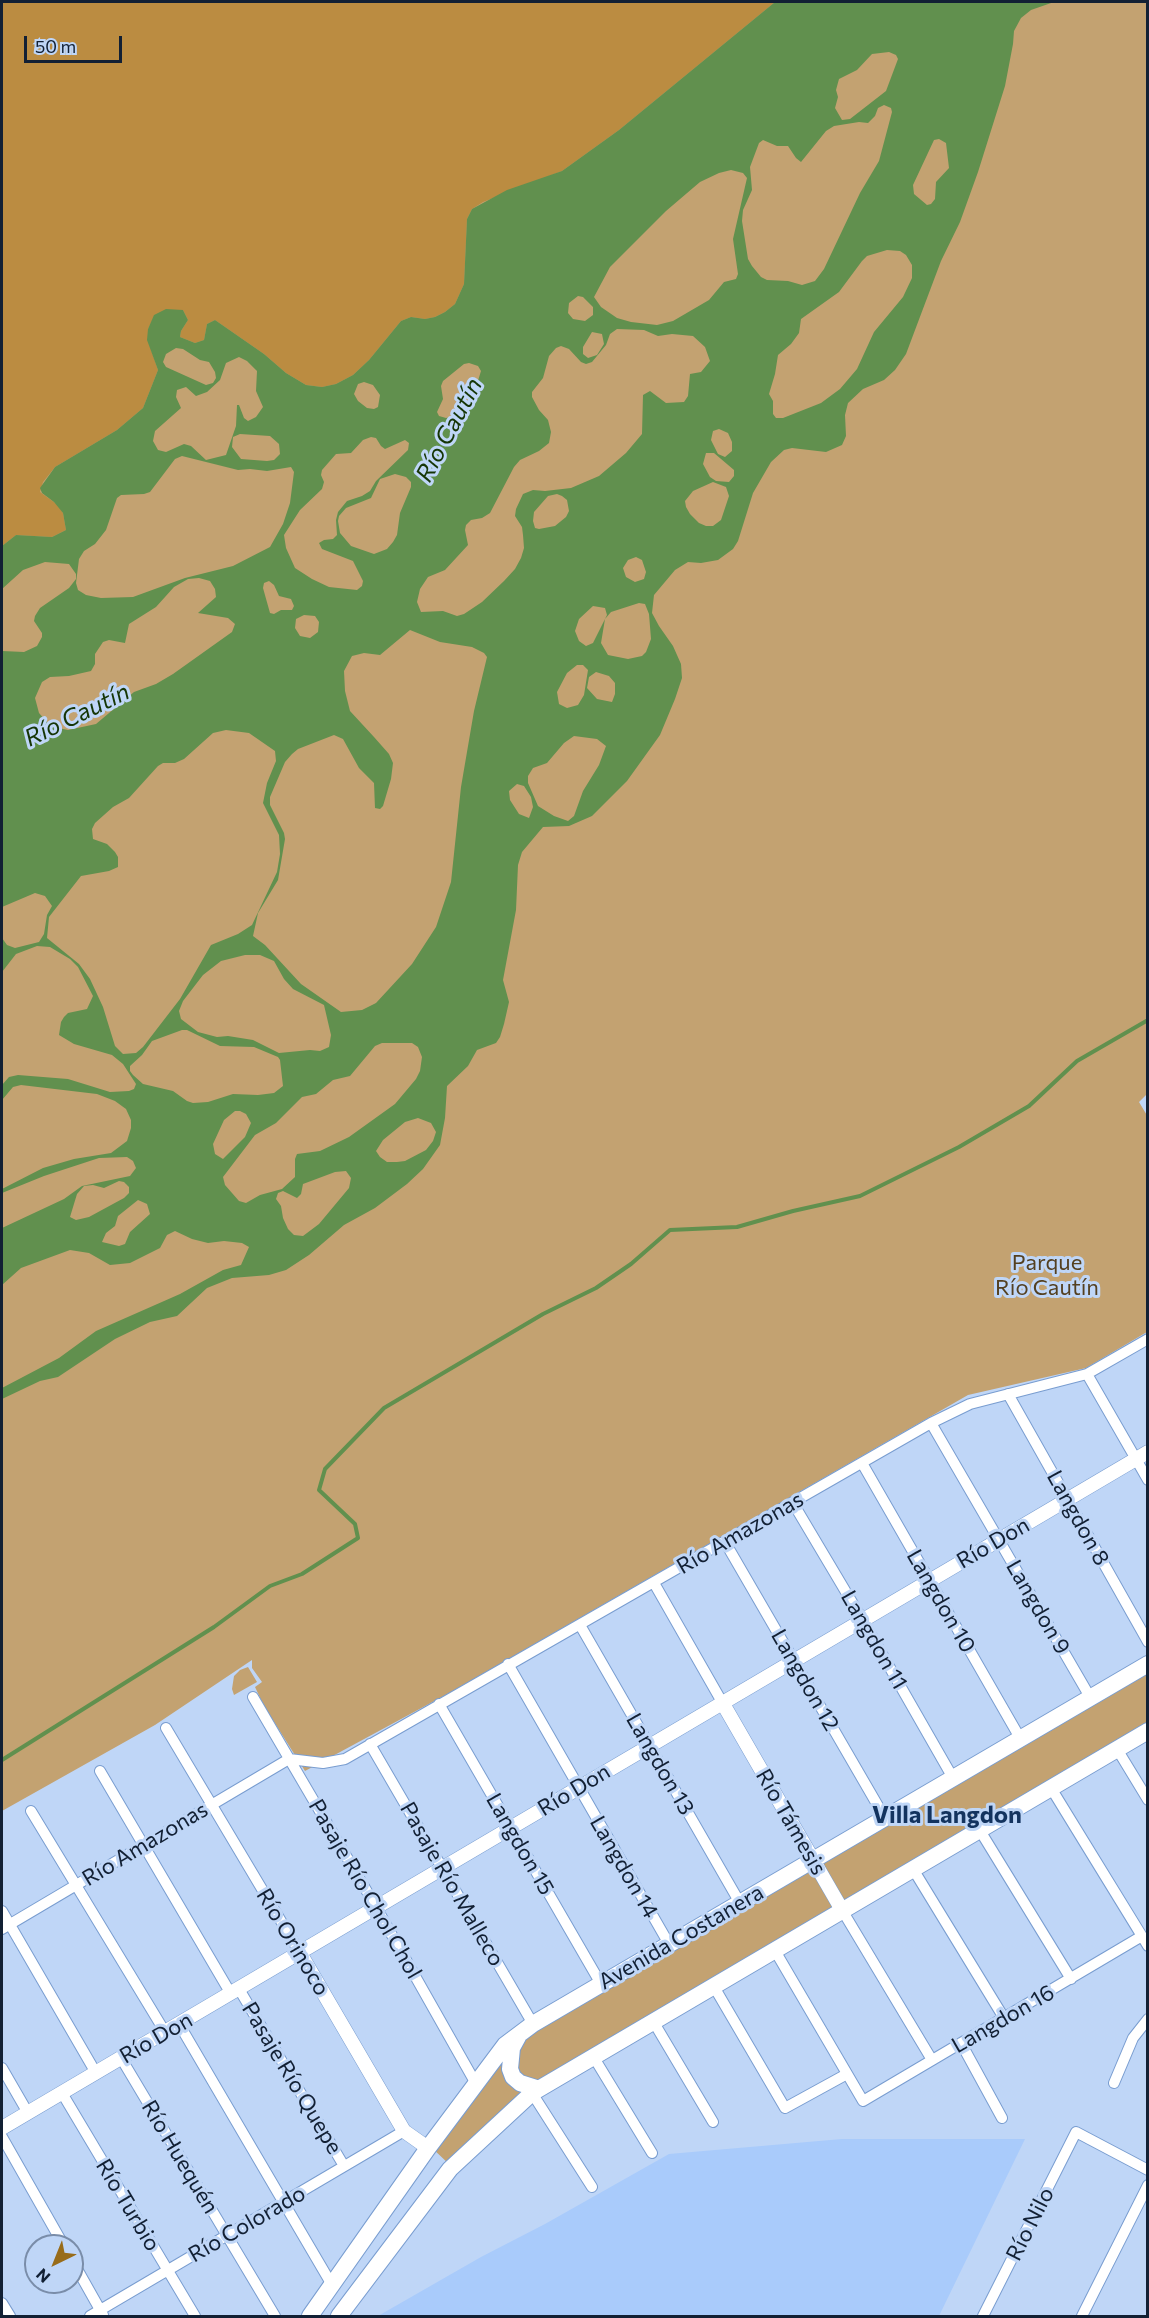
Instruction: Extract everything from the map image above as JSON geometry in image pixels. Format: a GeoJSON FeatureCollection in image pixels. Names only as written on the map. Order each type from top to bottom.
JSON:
{"type":"FeatureCollection","features":[{"type":"Feature","properties":{"kind":"main road","name":"Avenida Costanera"},"geometry":{"type":"LineString","coordinates":[[310,2316],[475,2082],[504,2045],[527,2028],[601,1984],[1148,1664]]}},
{"type":"Feature","properties":{"kind":"main road"},"geometry":{"type":"LineString","coordinates":[[339,2316],[450,2169],[536,2091],[1148,1731]]}},
{"type":"Feature","properties":{"kind":"main road"},"geometry":{"type":"LineString","coordinates":[[527,2028],[512,2048],[510,2069],[513,2077],[520,2083],[536,2091]]}},
{"type":"Feature","properties":{"kind":"street","name":"Río Amazonas"},"geometry":{"type":"LineString","coordinates":[[5,1927],[289,1759],[323,1763],[345,1759],[931,1424],[970,1404],[1087,1374],[1148,1339]]}},
{"type":"Feature","properties":{"kind":"street"},"geometry":{"type":"LineString","coordinates":[[1087,1374],[1142,1455],[1148,1480]]}},
{"type":"Feature","properties":{"kind":"street","name":"Langdon 8"},"geometry":{"type":"LineString","coordinates":[[1008,1394],[1148,1642]]}},
{"type":"Feature","properties":{"kind":"street","name":"Langdon 9"},"geometry":{"type":"LineString","coordinates":[[931,1424],[1090,1697]]}},
{"type":"Feature","properties":{"kind":"street","name":"Río Don"},"geometry":{"type":"LineString","coordinates":[[2,2128],[1142,1455]]}},
{"type":"Feature","properties":{"kind":"street","name":"Langdon 10"},"geometry":{"type":"LineString","coordinates":[[862,1463],[1020,1738]]}},
{"type":"Feature","properties":{"kind":"street","name":"Langdon 11"},"geometry":{"type":"LineString","coordinates":[[792,1503],[862,1619],[953,1778]]}},
{"type":"Feature","properties":{"kind":"street","name":"Langdon 12"},"geometry":{"type":"LineString","coordinates":[[725,1542],[885,1818]]}},
{"type":"Feature","properties":{"kind":"street","name":"Río Támesis"},"geometry":{"type":"LineString","coordinates":[[654,1582],[842,1910],[932,2060]]}},
{"type":"Feature","properties":{"kind":"street","name":"Langdon 13"},"geometry":{"type":"LineString","coordinates":[[580,1624],[740,1903]]}},
{"type":"Feature","properties":{"kind":"street","name":"Langdon 14"},"geometry":{"type":"LineString","coordinates":[[508,1664],[669,1944]]}},
{"type":"Feature","properties":{"kind":"street","name":"Pasaje Río Chol Chol"},"geometry":{"type":"LineString","coordinates":[[253,1697],[475,2082]]}},
{"type":"Feature","properties":{"kind":"street","name":"Langdon 15"},"geometry":{"type":"LineString","coordinates":[[439,1704],[601,1984]]}},
{"type":"Feature","properties":{"kind":"street","name":"Río Orinoco"},"geometry":{"type":"LineString","coordinates":[[166,1728],[404,2131],[428,2148]]}},
{"type":"Feature","properties":{"kind":"street","name":"Pasaje Río Malleco"},"geometry":{"type":"LineString","coordinates":[[370,1744],[443,1868],[527,2028]]}},
{"type":"Feature","properties":{"kind":"street"},"geometry":{"type":"LineString","coordinates":[[1117,1749],[1148,1800]]}},
{"type":"Feature","properties":{"kind":"street","name":"Pasaje Río Quepe"},"geometry":{"type":"LineString","coordinates":[[100,1771],[344,2166]]}},
{"type":"Feature","properties":{"kind":"street"},"geometry":{"type":"LineString","coordinates":[[1051,1788],[1145,1941]]}},
{"type":"Feature","properties":{"kind":"street"},"geometry":{"type":"LineString","coordinates":[[31,1810],[165,2032]]}},
{"type":"Feature","properties":{"kind":"street"},"geometry":{"type":"LineString","coordinates":[[980,1830],[1071,1979]]}},
{"type":"Feature","properties":{"kind":"street"},"geometry":{"type":"LineString","coordinates":[[913,1869],[1004,2019]]}},
{"type":"Feature","properties":{"kind":"street"},"geometry":{"type":"LineString","coordinates":[[2,1911],[5,1927],[96,2073]]}},
{"type":"Feature","properties":{"kind":"street","name":"Langdon 16"},"geometry":{"type":"LineString","coordinates":[[847,2074],[863,2101],[1071,1979],[1145,1941]]}},
{"type":"Feature","properties":{"kind":"street"},"geometry":{"type":"LineString","coordinates":[[713,1985],[785,2108],[847,2074],[774,1949]]}},
{"type":"Feature","properties":{"kind":"street"},"geometry":{"type":"LineString","coordinates":[[1114,2083],[1133,2038],[1148,2019]]}},
{"type":"Feature","properties":{"kind":"street"},"geometry":{"type":"LineString","coordinates":[[653,2021],[712,2122]]}},
{"type":"Feature","properties":{"kind":"street"},"geometry":{"type":"LineString","coordinates":[[179,2024],[332,2285]]}},
{"type":"Feature","properties":{"kind":"street"},"geometry":{"type":"LineString","coordinates":[[961,2043],[1002,2118]]}},
{"type":"Feature","properties":{"kind":"street"},"geometry":{"type":"LineString","coordinates":[[593,2056],[652,2153]]}},
{"type":"Feature","properties":{"kind":"street","name":"Río Huequén"},"geometry":{"type":"LineString","coordinates":[[121,2058],[275,2316]]}},
{"type":"Feature","properties":{"kind":"street"},"geometry":{"type":"LineString","coordinates":[[2,2068],[28,2113]]}},
{"type":"Feature","properties":{"kind":"street"},"geometry":{"type":"LineString","coordinates":[[536,2091],[592,2187]]}},
{"type":"Feature","properties":{"kind":"street","name":"Río Turbio"},"geometry":{"type":"LineString","coordinates":[[62,2093],[195,2316]]}},
{"type":"Feature","properties":{"kind":"street","name":"Río Colorado"},"geometry":{"type":"LineString","coordinates":[[90,2316],[102,2313],[167,2271],[404,2131]]}},
{"type":"Feature","properties":{"kind":"street","name":"Río Nilo"},"geometry":{"type":"LineString","coordinates":[[983,2316],[1076,2132],[1148,2170]]}},
{"type":"Feature","properties":{"kind":"street"},"geometry":{"type":"LineString","coordinates":[[2,2137],[57,2234]]}},
{"type":"Feature","properties":{"kind":"street"},"geometry":{"type":"LineString","coordinates":[[1082,2316],[1148,2185]]}},
{"type":"Feature","properties":{"kind":"street"},"geometry":{"type":"LineString","coordinates":[[84,2281],[102,2313]]}},
{"type":"Feature","properties":{"kind":"street"},"geometry":{"type":"LineString","coordinates":[[2,2303],[10,2316]]}},
{"type":"Feature","properties":{"kind":"shaded area"},"geometry":{"type":"Polygon","coordinates":[[[2,2],[775,2],[619,130],[562,171],[483,202],[472,209],[467,219],[464,284],[455,304],[435,317],[425,319],[411,317],[401,321],[369,360],[353,375],[336,384],[322,387],[306,385],[286,373],[264,354],[215,320],[207,324],[204,340],[195,343],[180,337],[188,320],[183,310],[155,315],[148,329],[149,344],[158,370],[143,408],[117,430],[55,467],[43,482],[40,492],[58,505],[63,513],[66,530],[52,537],[16,535],[2,546],[2,2]]]}},
{"type":"Feature","properties":{"kind":"shaded area"},"geometry":{"type":"Polygon","coordinates":[[[842,2139],[1025,2139],[939,2316],[378,2316],[669,2154],[842,2139]]]}},
{"type":"Feature","properties":{"kind":"green space","name":"Parque Río Cautín"},"geometry":{"type":"Polygon","coordinates":[[[2,2],[1147,2],[1148,1093],[1139,1102],[1148,1117],[1147,1332],[1086,1368],[968,1395],[451,1692],[305,1771],[264,1706],[255,1687],[262,1682],[252,1668],[252,1660],[155,1725],[2,1811],[2,2]]]}},
{"type":"Feature","properties":{"kind":"green space"},"geometry":{"type":"Polygon","coordinates":[[[248,1667],[257,1682],[234,1695],[232,1689],[234,1676],[240,1670],[248,1667]]]}},
{"type":"Feature","properties":{"kind":"green space"},"geometry":{"type":"Polygon","coordinates":[[[1147,1667],[1147,1726],[531,2090],[450,2165],[432,2148],[507,2047],[1147,1667]]]}},
{"type":"Feature","properties":{"kind":"water","name":"Río Cautín"},"geometry":{"type":"Polygon","coordinates":[[[775,2],[1054,2],[1031,10],[1021,18],[1014,31],[1005,86],[978,172],[906,354],[895,370],[884,380],[863,389],[848,403],[845,415],[846,436],[842,445],[826,452],[792,448],[784,450],[771,462],[753,493],[738,541],[733,549],[718,560],[701,563],[688,562],[675,570],[654,595],[652,613],[673,646],[681,664],[682,678],[675,699],[660,735],[627,781],[592,816],[569,826],[543,827],[522,852],[518,865],[516,910],[503,980],[509,1002],[500,1037],[496,1043],[477,1050],[468,1066],[447,1086],[440,1145],[423,1169],[375,1208],[344,1225],[309,1255],[286,1270],[269,1275],[232,1278],[207,1288],[177,1316],[150,1322],[115,1339],[58,1377],[40,1381],[2,1399],[2,1388],[59,1358],[96,1331],[180,1294],[223,1270],[241,1265],[249,1247],[242,1243],[224,1241],[208,1243],[175,1231],[167,1235],[160,1248],[130,1263],[110,1265],[89,1253],[70,1250],[21,1268],[2,1285],[2,1228],[64,1199],[82,1186],[130,1176],[136,1168],[133,1161],[127,1157],[99,1158],[2,1193],[2,1189],[43,1168],[74,1159],[111,1153],[127,1141],[131,1120],[126,1109],[115,1101],[97,1094],[21,1085],[13,1087],[2,1100],[2,1085],[9,1077],[18,1075],[68,1079],[110,1092],[129,1091],[134,1089],[136,1084],[123,1064],[112,1055],[74,1044],[59,1035],[64,1017],[68,1013],[87,1009],[93,996],[78,967],[70,959],[50,947],[37,946],[16,954],[2,972],[2,938],[7,945],[15,948],[39,942],[44,934],[47,915],[52,906],[45,896],[35,893],[2,907],[2,651],[24,652],[37,646],[42,633],[34,621],[35,616],[40,608],[69,588],[76,579],[76,574],[69,564],[45,562],[23,570],[2,589],[2,546],[16,535],[52,537],[66,530],[63,513],[42,493],[40,488],[55,467],[117,430],[143,408],[158,370],[147,340],[148,329],[154,315],[166,309],[183,310],[188,320],[180,337],[195,343],[204,340],[207,324],[215,320],[264,354],[286,373],[306,385],[322,387],[336,384],[353,375],[369,360],[401,321],[411,317],[425,319],[435,317],[455,304],[464,284],[467,219],[472,209],[507,190],[562,171],[619,130],[775,2]],[[889,52],[872,54],[857,70],[839,79],[835,108],[842,120],[850,119],[886,91],[898,59],[896,55],[889,52]],[[884,105],[878,108],[875,116],[868,123],[834,126],[826,131],[801,162],[788,146],[777,146],[763,140],[759,143],[750,167],[752,190],[743,210],[742,221],[748,259],[761,277],[802,285],[815,281],[824,269],[860,193],[879,161],[892,112],[891,108],[884,105]],[[939,139],[934,140],[913,185],[914,194],[927,205],[935,199],[936,182],[949,168],[946,143],[939,139]],[[731,170],[700,182],[666,211],[610,267],[594,297],[601,307],[617,318],[657,325],[673,321],[709,300],[724,282],[736,279],[738,274],[733,239],[747,178],[743,173],[731,170]],[[887,250],[867,256],[839,292],[801,319],[799,333],[791,344],[778,355],[769,394],[773,401],[773,414],[776,418],[783,418],[821,403],[840,389],[857,369],[874,332],[903,297],[912,278],[912,265],[906,255],[900,251],[887,250]],[[578,296],[569,303],[568,313],[573,319],[585,321],[593,315],[593,307],[583,297],[578,296]],[[617,329],[610,334],[606,345],[592,362],[586,364],[581,362],[569,349],[561,346],[549,356],[543,378],[532,392],[532,397],[548,420],[551,432],[549,443],[539,451],[520,460],[514,467],[490,513],[482,518],[471,520],[466,525],[468,545],[445,570],[428,577],[420,589],[417,602],[421,612],[443,611],[457,616],[482,602],[515,569],[521,558],[524,548],[522,527],[515,516],[523,494],[533,490],[571,488],[599,476],[626,453],[642,434],[643,395],[650,391],[666,403],[684,402],[688,396],[690,374],[701,372],[710,361],[705,347],[693,336],[672,334],[658,336],[644,330],[617,329]],[[592,332],[583,347],[583,354],[588,358],[597,355],[604,344],[602,334],[592,332]],[[176,348],[166,354],[163,362],[166,367],[206,385],[213,383],[216,378],[209,362],[200,360],[183,349],[176,348]],[[239,357],[226,363],[220,380],[207,392],[196,396],[186,387],[177,390],[176,397],[181,408],[155,431],[153,441],[158,450],[166,452],[184,444],[191,446],[206,460],[226,455],[236,426],[237,405],[248,421],[256,417],[263,407],[256,391],[257,371],[239,357]],[[464,364],[443,381],[441,386],[443,399],[437,412],[439,416],[446,418],[457,415],[472,400],[481,371],[478,366],[464,364]],[[364,382],[358,384],[354,394],[358,401],[367,408],[374,409],[378,407],[380,395],[373,385],[364,382]],[[719,429],[713,431],[711,440],[718,454],[725,457],[732,451],[732,442],[728,433],[719,429]],[[240,434],[233,437],[232,447],[241,459],[274,460],[280,454],[279,444],[270,436],[240,434]],[[371,437],[363,440],[351,453],[336,454],[322,470],[321,475],[324,482],[322,489],[300,510],[284,535],[286,548],[295,568],[312,579],[329,587],[357,590],[362,586],[363,581],[353,561],[322,549],[319,543],[333,539],[337,535],[338,512],[347,501],[370,491],[376,481],[408,450],[409,443],[405,440],[385,449],[376,438],[371,437]],[[706,453],[703,464],[710,477],[716,481],[729,482],[734,476],[734,470],[714,453],[706,453]],[[182,456],[175,459],[150,492],[121,495],[117,498],[106,530],[79,559],[76,583],[78,590],[86,595],[101,598],[133,597],[185,578],[233,566],[270,547],[283,524],[290,503],[294,472],[291,467],[267,471],[238,470],[182,456]],[[395,474],[380,479],[371,498],[346,508],[338,521],[340,533],[351,546],[374,554],[387,549],[397,535],[400,513],[411,482],[406,477],[395,474]],[[713,482],[693,491],[685,501],[686,507],[699,523],[713,526],[721,520],[729,496],[726,487],[713,482]],[[557,494],[548,496],[534,512],[535,528],[539,529],[555,526],[566,517],[569,511],[567,500],[557,494]],[[636,557],[628,560],[623,568],[626,577],[635,582],[644,579],[646,572],[642,560],[636,557]],[[199,578],[188,579],[174,587],[156,607],[129,624],[125,643],[109,640],[103,642],[95,654],[95,664],[91,671],[50,677],[42,682],[35,698],[39,713],[46,721],[54,727],[68,730],[96,724],[134,692],[156,684],[173,674],[232,632],[235,624],[228,618],[198,613],[216,597],[215,589],[210,581],[199,578]],[[269,581],[264,583],[263,588],[270,613],[292,610],[294,606],[291,599],[279,596],[274,585],[269,581]],[[639,603],[611,612],[605,619],[601,643],[608,655],[628,659],[642,656],[651,639],[649,614],[645,604],[639,603]],[[593,606],[579,619],[575,631],[579,641],[586,646],[593,643],[607,615],[605,608],[593,606]],[[304,615],[296,619],[295,628],[300,636],[310,638],[318,632],[319,622],[315,616],[304,615]],[[410,630],[380,655],[364,653],[352,656],[344,671],[345,691],[350,711],[389,754],[393,763],[383,806],[380,809],[375,808],[374,783],[359,768],[343,739],[334,735],[298,749],[292,754],[285,762],[270,797],[270,805],[285,839],[278,880],[258,913],[253,936],[265,945],[301,984],[341,1012],[362,1010],[376,1003],[412,964],[436,927],[451,882],[461,787],[474,711],[487,657],[472,647],[440,642],[410,630]],[[577,665],[567,673],[557,692],[559,704],[567,708],[578,705],[584,695],[588,670],[583,665],[577,665]],[[596,672],[589,677],[587,688],[597,699],[612,702],[615,683],[609,676],[596,672]],[[226,730],[213,733],[184,759],[175,763],[163,763],[158,766],[129,798],[113,807],[95,823],[92,829],[93,839],[107,844],[115,852],[118,857],[118,867],[81,876],[49,917],[47,938],[79,964],[90,979],[103,1007],[115,1046],[123,1054],[136,1053],[143,1047],[180,999],[211,945],[238,934],[252,925],[277,872],[280,854],[279,835],[263,803],[267,783],[276,761],[275,751],[249,733],[226,730]],[[574,736],[564,743],[547,763],[533,768],[528,776],[528,783],[538,806],[568,821],[574,816],[583,791],[599,765],[606,746],[597,739],[574,736]],[[517,784],[509,791],[510,800],[519,814],[529,818],[533,807],[531,797],[524,786],[517,784]],[[245,955],[221,961],[203,975],[183,1001],[179,1011],[181,1019],[198,1032],[217,1037],[228,1036],[253,1040],[279,1053],[320,1051],[329,1047],[331,1035],[324,1005],[293,989],[284,979],[274,961],[260,955],[245,955]],[[187,1030],[152,1041],[130,1066],[130,1071],[143,1084],[173,1091],[193,1103],[208,1102],[233,1094],[274,1093],[283,1086],[278,1057],[254,1047],[220,1046],[187,1030]],[[382,1043],[375,1046],[350,1076],[333,1080],[316,1094],[302,1097],[276,1123],[255,1135],[223,1177],[225,1185],[239,1201],[246,1203],[260,1195],[282,1189],[295,1177],[297,1154],[320,1151],[349,1137],[395,1104],[420,1071],[422,1057],[418,1047],[412,1043],[382,1043]],[[235,1111],[224,1120],[213,1144],[215,1154],[223,1159],[245,1137],[251,1123],[246,1114],[235,1111]],[[418,1118],[405,1122],[383,1140],[376,1151],[387,1162],[405,1161],[426,1150],[436,1132],[431,1123],[418,1118]],[[346,1171],[335,1172],[303,1184],[301,1194],[297,1198],[283,1191],[278,1193],[276,1199],[281,1206],[288,1229],[294,1235],[303,1236],[319,1224],[349,1188],[351,1178],[346,1171]],[[119,1181],[104,1188],[93,1185],[84,1186],[77,1194],[70,1217],[76,1220],[89,1217],[129,1193],[129,1187],[119,1181]],[[138,1200],[118,1216],[115,1226],[106,1233],[102,1242],[119,1246],[125,1244],[130,1232],[150,1214],[147,1204],[138,1200]]]}},
{"type":"Feature","properties":{"kind":"waterway"},"geometry":{"type":"LineString","coordinates":[[2,1760],[214,1627],[270,1586],[302,1574],[358,1538],[355,1524],[319,1490],[325,1469],[384,1408],[543,1314],[596,1288],[631,1264],[670,1230],[737,1227],[793,1211],[860,1196],[959,1147],[1029,1106],[1077,1061],[1148,1020]]}},
{"type":"Feature","properties":{"kind":"district","name":"Villa Langdon"},"geometry":{"type":"Point","coordinates":[947,1815]}}]}
